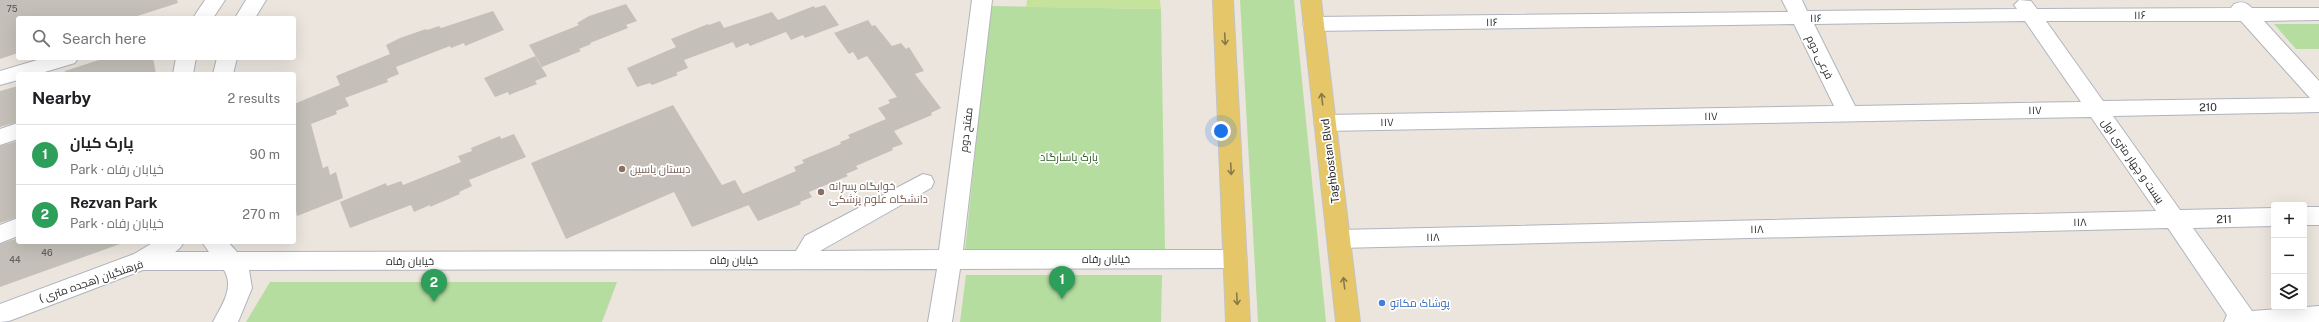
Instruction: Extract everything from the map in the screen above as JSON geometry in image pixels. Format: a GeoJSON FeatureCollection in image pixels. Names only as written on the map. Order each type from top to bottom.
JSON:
{"type":"FeatureCollection","features":[{"type":"Feature","properties":{"kind":"main road"},"geometry":{"type":"LineString","coordinates":[[1223,0],[1238,322]]}},
{"type":"Feature","properties":{"kind":"main road","name":"Taghbostan Blvd"},"geometry":{"type":"LineString","coordinates":[[1311,0],[1348,322]]}},
{"type":"Feature","properties":{"kind":"street"},"geometry":{"type":"LineString","coordinates":[[204,16],[215,0]]}},
{"type":"Feature","properties":{"kind":"street"},"geometry":{"type":"LineString","coordinates":[[246,16],[256,0]]}},
{"type":"Feature","properties":{"kind":"street","name":"مفتح دوم"},"geometry":{"type":"LineString","coordinates":[[940,322],[950,260],[982,0]]}},
{"type":"Feature","properties":{"kind":"street","name":"فرعی دوم"},"geometry":{"type":"LineString","coordinates":[[1792,0],[1848,114]]}},
{"type":"Feature","properties":{"kind":"street"},"geometry":{"type":"LineString","coordinates":[[2240,7],[2319,94]]}},
{"type":"Feature","properties":{"kind":"street","name":"۱۱۶"},"geometry":{"type":"LineString","coordinates":[[1314,24],[1801,18],[2025,8],[2240,7],[2319,14]]}},
{"type":"Feature","properties":{"kind":"street","name":"بیست و چهار متری اول"},"geometry":{"type":"LineString","coordinates":[[2025,8],[2174,220],[2242,322]]}},
{"type":"Feature","properties":{"kind":"street"},"geometry":{"type":"LineString","coordinates":[[20,72],[61,60]]}},
{"type":"Feature","properties":{"kind":"street"},"geometry":{"type":"LineString","coordinates":[[183,72],[186,60]]}},
{"type":"Feature","properties":{"kind":"street"},"geometry":{"type":"LineString","coordinates":[[224,72],[226,60]]}},
{"type":"Feature","properties":{"kind":"street"},"geometry":{"type":"LineString","coordinates":[[0,78],[16,73]]}},
{"type":"Feature","properties":{"kind":"street","name":"210"},"geometry":{"type":"LineString","coordinates":[[2096,109],[2319,105]]}},
{"type":"Feature","properties":{"kind":"street","name":"۱۱۷"},"geometry":{"type":"LineString","coordinates":[[1325,123],[2096,109]]}},
{"type":"Feature","properties":{"kind":"street"},"geometry":{"type":"LineString","coordinates":[[0,136],[16,131]]}},
{"type":"Feature","properties":{"kind":"street"},"geometry":{"type":"LineString","coordinates":[[803,260],[813,242],[923,182]]}},
{"type":"Feature","properties":{"kind":"street"},"geometry":{"type":"LineString","coordinates":[[2307,216],[2319,216]]}},
{"type":"Feature","properties":{"kind":"street","name":"211"},"geometry":{"type":"LineString","coordinates":[[2174,220],[2271,217]]}},
{"type":"Feature","properties":{"kind":"street","name":"۱۱۸"},"geometry":{"type":"LineString","coordinates":[[1339,239],[2174,220]]}},
{"type":"Feature","properties":{"kind":"street"},"geometry":{"type":"LineString","coordinates":[[0,234],[16,228]]}},
{"type":"Feature","properties":{"kind":"street"},"geometry":{"type":"LineString","coordinates":[[142,262],[169,244]]}},
{"type":"Feature","properties":{"kind":"street"},"geometry":{"type":"LineString","coordinates":[[218,244],[235,252],[241,277],[239,299],[225,322]]}},
{"type":"Feature","properties":{"kind":"street","name":"خیابان رفاه"},"geometry":{"type":"LineString","coordinates":[[235,252],[803,260],[1236,259]]}},
{"type":"Feature","properties":{"kind":"street","name":"فرهنگیان (هجده متری )"},"geometry":{"type":"LineString","coordinates":[[0,314],[142,262],[235,252]]}},
{"type":"Feature","properties":{"kind":"street"},"geometry":{"type":"LineString","coordinates":[[2242,322],[2319,316]]}},
{"type":"Feature","properties":{"kind":"green space"},"geometry":{"type":"Polygon","coordinates":[[[1027,0],[1160,0],[1161,9],[1026,7],[1027,0]]]}},
{"type":"Feature","properties":{"kind":"green space"},"geometry":{"type":"Polygon","coordinates":[[[1240,0],[1294,0],[1326,322],[1258,322],[1240,0]]]}},
{"type":"Feature","properties":{"kind":"green space","name":"پارک پاسارگاد"},"geometry":{"type":"Polygon","coordinates":[[[990,6],[1161,9],[1165,251],[965,251],[990,6]]]}},
{"type":"Feature","properties":{"kind":"green space"},"geometry":{"type":"Polygon","coordinates":[[[2274,24],[2319,24],[2319,49],[2296,49],[2274,24]]]}},
{"type":"Feature","properties":{"kind":"green space"},"geometry":{"type":"Polygon","coordinates":[[[966,275],[1162,275],[1161,322],[960,322],[966,275]]]}},
{"type":"Feature","properties":{"kind":"green space"},"geometry":{"type":"Polygon","coordinates":[[[270,282],[617,282],[602,322],[246,322],[270,282]]]}},
{"type":"Feature","properties":{"kind":"building"},"geometry":{"type":"Polygon","coordinates":[[[0,0],[177,0],[178,3],[137,16],[16,16],[16,54],[0,59],[0,0]]]}},
{"type":"Feature","properties":{"kind":"building"},"geometry":{"type":"Polygon","coordinates":[[[626,4],[637,21],[626,25],[628,28],[579,49],[581,51],[542,67],[529,45],[579,25],[577,23],[589,16],[626,4]]]}},
{"type":"Feature","properties":{"kind":"building"},"geometry":{"type":"Polygon","coordinates":[[[825,5],[839,25],[805,38],[803,35],[791,40],[786,32],[750,46],[748,43],[736,48],[733,42],[684,60],[688,68],[676,73],[678,75],[652,85],[650,83],[637,87],[627,68],[676,47],[671,39],[708,24],[709,25],[720,21],[724,28],[772,12],[778,20],[814,6],[815,8],[825,5]]]}},
{"type":"Feature","properties":{"kind":"building"},"geometry":{"type":"Polygon","coordinates":[[[493,11],[504,30],[465,46],[464,43],[451,48],[450,46],[396,67],[399,74],[387,79],[388,82],[345,98],[349,106],[336,111],[337,114],[311,124],[323,168],[328,166],[330,175],[336,172],[343,198],[297,216],[296,103],[340,85],[336,76],[390,54],[386,45],[400,38],[426,29],[439,26],[441,28],[493,11]]]}},
{"type":"Feature","properties":{"kind":"building"},"geometry":{"type":"Polygon","coordinates":[[[868,20],[872,26],[875,25],[892,46],[901,43],[906,49],[909,47],[924,71],[915,74],[941,108],[931,113],[932,115],[894,131],[903,144],[856,166],[858,169],[846,174],[848,176],[809,192],[812,197],[800,202],[801,204],[758,221],[742,194],[796,171],[794,167],[804,163],[802,160],[841,144],[840,142],[850,138],[848,135],[886,119],[878,108],[890,103],[888,100],[897,97],[867,56],[858,60],[853,52],[849,54],[834,33],[868,20]]]}},
{"type":"Feature","properties":{"kind":"building"},"geometry":{"type":"Polygon","coordinates":[[[535,56],[547,76],[535,81],[537,84],[509,95],[508,92],[495,97],[484,78],[535,56]]]}},
{"type":"Feature","properties":{"kind":"building"},"geometry":{"type":"Polygon","coordinates":[[[99,60],[153,60],[156,72],[65,72],[99,60]]]}},
{"type":"Feature","properties":{"kind":"building"},"geometry":{"type":"Polygon","coordinates":[[[16,87],[16,123],[0,127],[0,91],[16,87]]]}},
{"type":"Feature","properties":{"kind":"building","name":"دبستان یاسین"},"geometry":{"type":"Polygon","coordinates":[[[673,105],[722,185],[735,180],[749,205],[692,227],[674,192],[566,239],[531,163],[673,105]]]}},
{"type":"Feature","properties":{"kind":"building"},"geometry":{"type":"Polygon","coordinates":[[[514,134],[526,157],[469,180],[472,186],[459,192],[460,194],[430,207],[430,205],[414,212],[411,205],[350,228],[340,202],[386,183],[387,186],[401,181],[403,185],[461,162],[458,156],[472,151],[471,148],[500,136],[501,139],[514,134]]]}},
{"type":"Feature","properties":{"kind":"building"},"geometry":{"type":"Polygon","coordinates":[[[16,142],[16,218],[0,223],[0,146],[16,142]]]}},
{"type":"Feature","properties":{"kind":"building"},"geometry":{"type":"Polygon","coordinates":[[[16,239],[16,244],[120,244],[0,287],[0,244],[16,239]]]}},
{"type":"Feature","properties":{"kind":"place","name":"دبستان یاسین"},"geometry":{"type":"Point","coordinates":[622,169]}},
{"type":"Feature","properties":{"kind":"place","name":"خوابگاه پسرانه دانشگاه علوم پزشکی"},"geometry":{"type":"Point","coordinates":[821,192]}},
{"type":"Feature","properties":{"kind":"place","name":"پارک کیان"},"geometry":{"type":"Point","coordinates":[1062,299]}},
{"type":"Feature","properties":{"kind":"place","name":"Rezvan Park"},"geometry":{"type":"Point","coordinates":[434,302]}},
{"type":"Feature","properties":{"kind":"place","name":"پوشاک مکاتو"},"geometry":{"type":"Point","coordinates":[1382,303]}}]}
